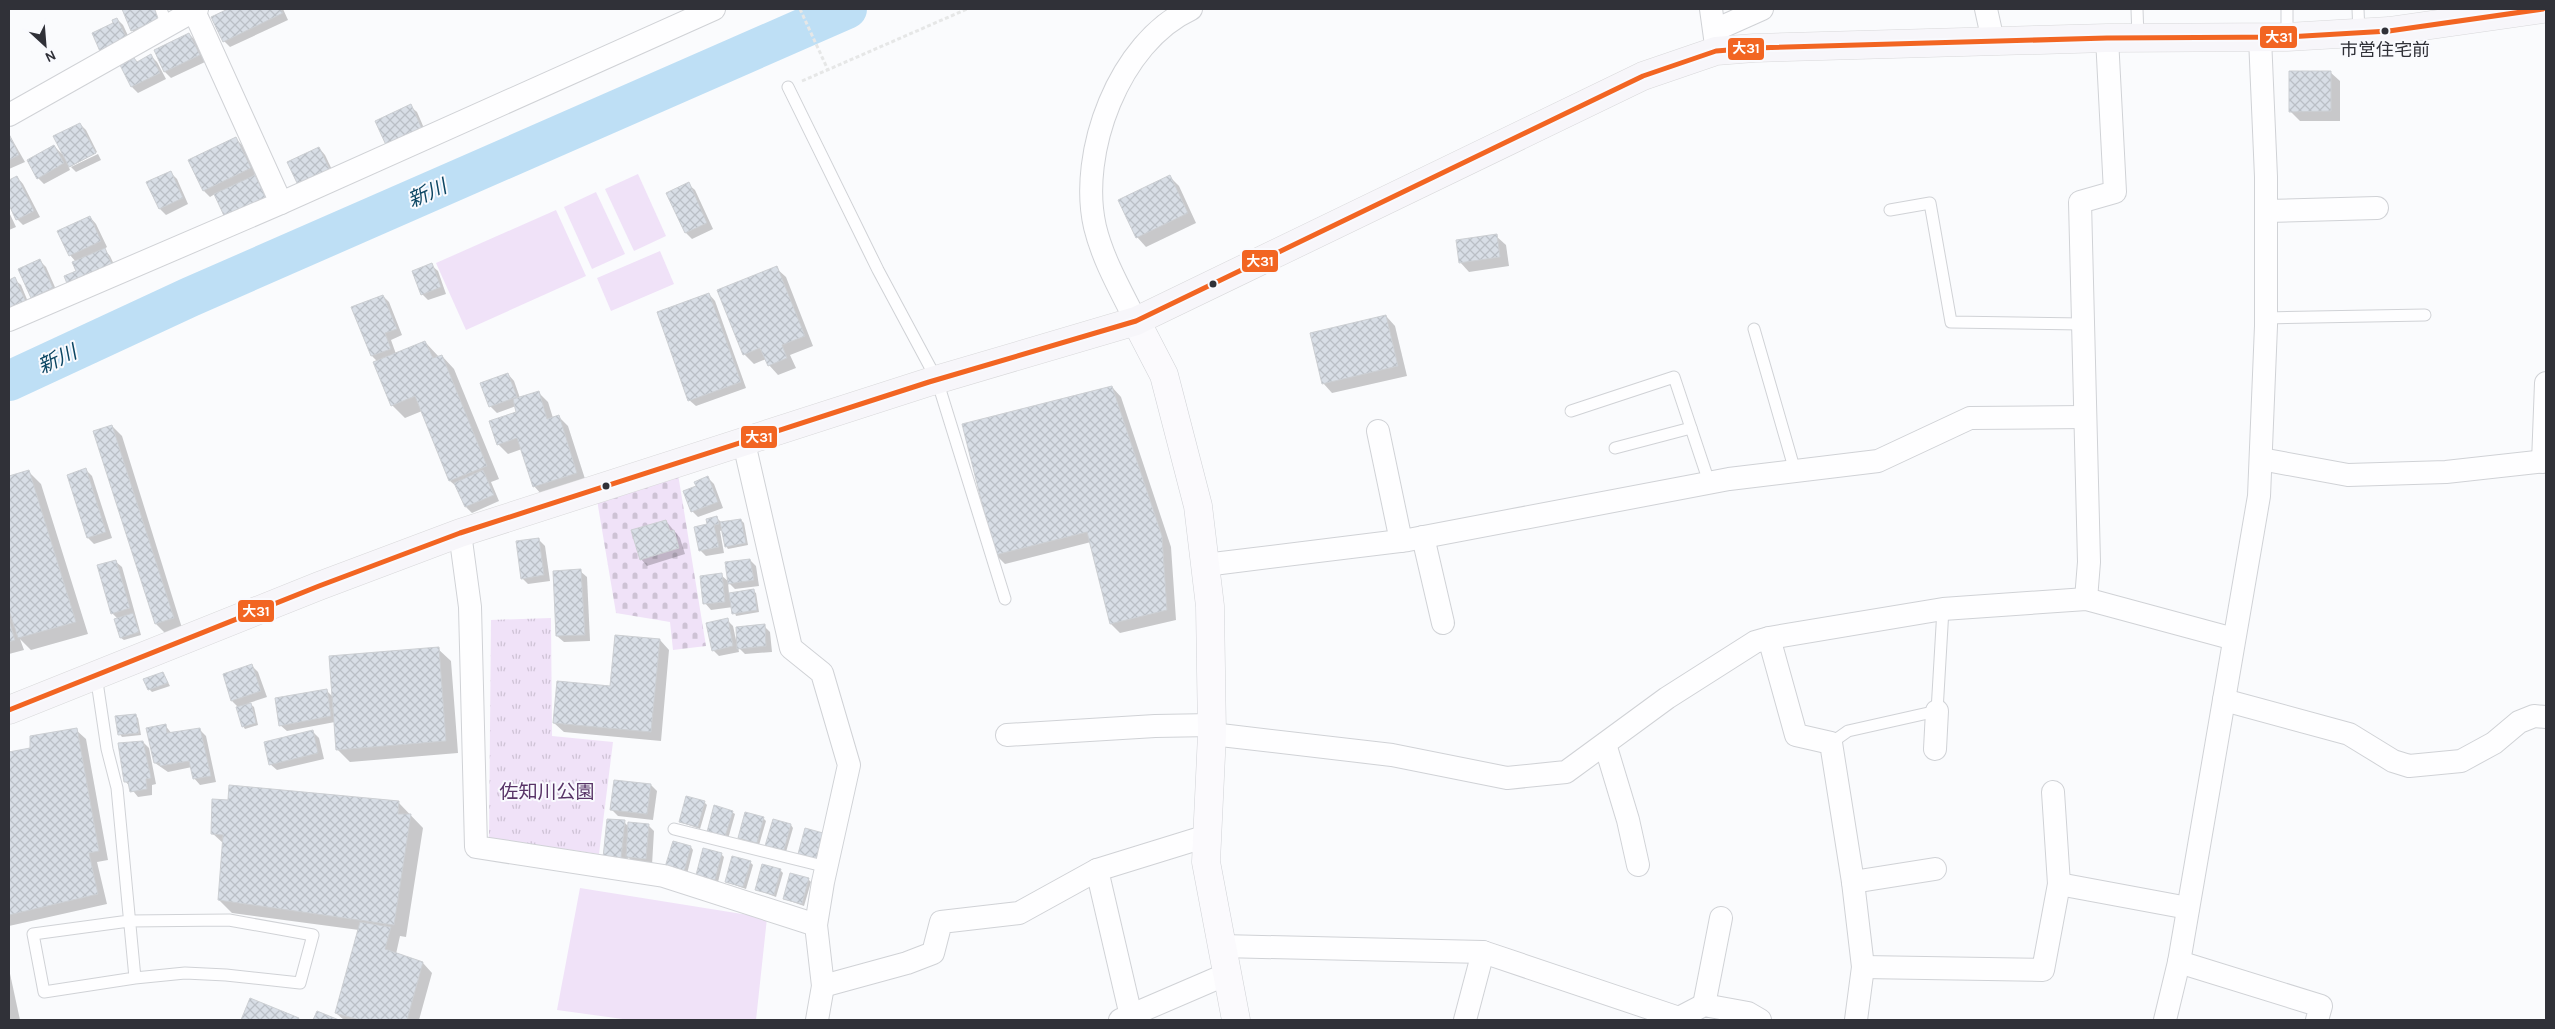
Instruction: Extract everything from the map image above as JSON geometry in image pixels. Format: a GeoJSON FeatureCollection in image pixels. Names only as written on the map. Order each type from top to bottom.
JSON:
{"type":"FeatureCollection","features":[{"type":"Feature","properties":{"kind":"main road"},"geometry":{"type":"LineString","coordinates":[[9,710],[319,586],[460,533],[937,380],[1136,321],[1642,76],[1692,57],[1714,30],[1993,41],[2273,37],[2359,21],[2543,9]]}},
{"type":"Feature","properties":{"kind":"street"},"geometry":{"type":"LineString","coordinates":[[9,320],[281,204],[714,9]]}},
{"type":"Feature","properties":{"kind":"street"},"geometry":{"type":"LineString","coordinates":[[1191,9],[1183,12],[1144,44],[1115,90],[1096,141],[1090,196],[1095,228],[1112,271],[1164,375],[1198,506],[1210,606],[1212,730],[1206,862],[1236,1020]]}},
{"type":"Feature","properties":{"kind":"street"},"geometry":{"type":"LineString","coordinates":[[1714,30],[1762,9]]}},
{"type":"Feature","properties":{"kind":"street"},"geometry":{"type":"LineString","coordinates":[[1986,9],[1993,41]]}},
{"type":"Feature","properties":{"kind":"street"},"geometry":{"type":"LineString","coordinates":[[9,115],[164,17],[196,10],[281,204]]}},
{"type":"Feature","properties":{"kind":"street"},"geometry":{"type":"LineString","coordinates":[[2165,1020],[2179,962],[2259,496],[2266,318],[2266,211],[2273,37]]}},
{"type":"Feature","properties":{"kind":"street"},"geometry":{"type":"LineString","coordinates":[[2086,599],[2089,562],[2080,202],[2115,192],[2107,38]]}},
{"type":"Feature","properties":{"kind":"street"},"geometry":{"type":"LineString","coordinates":[[2266,211],[2376,208]]}},
{"type":"Feature","properties":{"kind":"street"},"geometry":{"type":"LineString","coordinates":[[2261,459],[2348,475],[2446,472],[2545,462],[2546,383]]}},
{"type":"Feature","properties":{"kind":"street"},"geometry":{"type":"LineString","coordinates":[[1206,565],[1412,539],[1709,482],[1878,461],[1970,418],[2085,417]]}},
{"type":"Feature","properties":{"kind":"street"},"geometry":{"type":"LineString","coordinates":[[1378,431],[1412,539],[1443,623]]}},
{"type":"Feature","properties":{"kind":"street"},"geometry":{"type":"LineString","coordinates":[[744,443],[791,648],[822,673],[849,765],[816,925],[824,986],[817,1020]]}},
{"type":"Feature","properties":{"kind":"street"},"geometry":{"type":"LineString","coordinates":[[460,533],[470,608],[476,846],[664,876],[816,925]]}},
{"type":"Feature","properties":{"kind":"street"},"geometry":{"type":"LineString","coordinates":[[1007,735],[1155,726],[1212,730],[1392,755],[1507,778],[1566,772],[1667,698],[1755,642],[1770,638],[1943,609],[2086,599],[2234,640]]}},
{"type":"Feature","properties":{"kind":"street"},"geometry":{"type":"LineString","coordinates":[[1770,638],[1796,735],[1831,743],[1854,882],[1863,968],[1856,1020]]}},
{"type":"Feature","properties":{"kind":"street"},"geometry":{"type":"LineString","coordinates":[[2224,700],[2349,734],[2392,762],[2409,766],[2461,761],[2494,743],[2519,722],[2534,716],[2546,717]]}},
{"type":"Feature","properties":{"kind":"street"},"geometry":{"type":"LineString","coordinates":[[1935,749],[1937,711]]}},
{"type":"Feature","properties":{"kind":"street"},"geometry":{"type":"LineString","coordinates":[[1604,744],[1628,820],[1638,865]]}},
{"type":"Feature","properties":{"kind":"street"},"geometry":{"type":"LineString","coordinates":[[1863,968],[2043,970],[2059,884],[2053,792]]}},
{"type":"Feature","properties":{"kind":"street"},"geometry":{"type":"LineString","coordinates":[[824,986],[906,963],[933,953],[941,922],[1019,912],[1097,870],[1208,836]]}},
{"type":"Feature","properties":{"kind":"street"},"geometry":{"type":"LineString","coordinates":[[1854,882],[1935,869]]}},
{"type":"Feature","properties":{"kind":"street"},"geometry":{"type":"LineString","coordinates":[[1097,870],[1126,1018],[1227,974]]}},
{"type":"Feature","properties":{"kind":"street"},"geometry":{"type":"LineString","coordinates":[[2059,884],[2188,908]]}},
{"type":"Feature","properties":{"kind":"street"},"geometry":{"type":"LineString","coordinates":[[1704,1005],[1721,918]]}},
{"type":"Feature","properties":{"kind":"street"},"geometry":{"type":"LineString","coordinates":[[1222,946],[1483,952],[1679,1018],[1704,1005],[1748,1013],[1760,1020]]}},
{"type":"Feature","properties":{"kind":"street"},"geometry":{"type":"LineString","coordinates":[[1465,1020],[1483,952]]}},
{"type":"Feature","properties":{"kind":"street"},"geometry":{"type":"LineString","coordinates":[[2179,962],[2321,1006],[2317,1020]]}},
{"type":"Feature","properties":{"kind":"lane"},"geometry":{"type":"LineString","coordinates":[[2137,9],[2138,38]]}},
{"type":"Feature","properties":{"kind":"lane"},"geometry":{"type":"LineString","coordinates":[[2273,37],[2287,9]]}},
{"type":"Feature","properties":{"kind":"lane"},"geometry":{"type":"LineString","coordinates":[[788,87],[878,270],[937,380],[1005,599]]}},
{"type":"Feature","properties":{"kind":"lane"},"geometry":{"type":"LineString","coordinates":[[1890,210],[1930,203],[1950,322],[2082,324]]}},
{"type":"Feature","properties":{"kind":"lane"},"geometry":{"type":"LineString","coordinates":[[2266,318],[2424,315]]}},
{"type":"Feature","properties":{"kind":"lane"},"geometry":{"type":"LineString","coordinates":[[1754,329],[1795,471]]}},
{"type":"Feature","properties":{"kind":"lane"},"geometry":{"type":"LineString","coordinates":[[1571,411],[1674,377],[1709,482]]}},
{"type":"Feature","properties":{"kind":"lane"},"geometry":{"type":"LineString","coordinates":[[1616,448],[1691,428]]}},
{"type":"Feature","properties":{"kind":"lane"},"geometry":{"type":"LineString","coordinates":[[1831,743],[1848,731],[1937,711],[1943,609]]}},
{"type":"Feature","properties":{"kind":"lane"},"geometry":{"type":"LineString","coordinates":[[96,675],[107,749],[117,788],[135,978]]}},
{"type":"Feature","properties":{"kind":"lane"},"geometry":{"type":"LineString","coordinates":[[674,829],[827,867]]}},
{"type":"Feature","properties":{"kind":"lane"},"geometry":{"type":"LineString","coordinates":[[229,920],[313,935],[300,983],[226,974],[185,973],[135,978],[44,992],[33,934],[129,921],[229,920]]}},
{"type":"Feature","properties":{"kind":"path"},"geometry":{"type":"LineString","coordinates":[[800,9],[828,70]]}},
{"type":"Feature","properties":{"kind":"path"},"geometry":{"type":"LineString","coordinates":[[788,87],[967,9]]}},
{"type":"Feature","properties":{"kind":"green space"},"geometry":{"type":"Polygon","coordinates":[[[638,174],[666,236],[634,251],[605,189],[638,174]]]}},
{"type":"Feature","properties":{"kind":"green space"},"geometry":{"type":"Polygon","coordinates":[[[596,192],[625,254],[592,269],[564,207],[596,192]]]}},
{"type":"Feature","properties":{"kind":"green space"},"geometry":{"type":"Polygon","coordinates":[[[556,210],[586,276],[466,330],[436,263],[556,210]]]}},
{"type":"Feature","properties":{"kind":"green space"},"geometry":{"type":"Polygon","coordinates":[[[660,251],[674,284],[611,311],[597,278],[660,251]]]}},
{"type":"Feature","properties":{"kind":"green space"},"geometry":{"type":"Polygon","coordinates":[[[678,474],[706,646],[673,650],[670,622],[616,613],[597,500],[678,474]]]}},
{"type":"Feature","properties":{"kind":"green space","name":"佐知川公園"},"geometry":{"type":"Polygon","coordinates":[[[551,618],[552,736],[613,742],[599,854],[489,838],[491,620],[551,618]]]}},
{"type":"Feature","properties":{"kind":"green space"},"geometry":{"type":"Polygon","coordinates":[[[580,888],[767,918],[756,1020],[630,1020],[557,1010],[580,888]]]}},
{"type":"Feature","properties":{"kind":"building"},"geometry":{"type":"Polygon","coordinates":[[[122,9],[157,9],[161,19],[131,31],[122,9]]]}},
{"type":"Feature","properties":{"kind":"building"},"geometry":{"type":"Polygon","coordinates":[[[228,9],[280,9],[283,13],[223,42],[211,17],[228,9]]]}},
{"type":"Feature","properties":{"kind":"building"},"geometry":{"type":"Polygon","coordinates":[[[117,18],[126,37],[102,56],[92,33],[113,23],[112,20],[117,18]]]}},
{"type":"Feature","properties":{"kind":"building"},"geometry":{"type":"Polygon","coordinates":[[[189,33],[200,55],[164,72],[154,50],[189,33]]]}},
{"type":"Feature","properties":{"kind":"building"},"geometry":{"type":"Polygon","coordinates":[[[151,54],[160,73],[131,87],[120,65],[134,58],[137,62],[151,54]]]}},
{"type":"Feature","properties":{"kind":"building"},"geometry":{"type":"Polygon","coordinates":[[[2289,71],[2331,71],[2331,111],[2289,112],[2289,71]]]}},
{"type":"Feature","properties":{"kind":"building"},"geometry":{"type":"Polygon","coordinates":[[[411,104],[422,129],[386,145],[375,121],[411,104]]]}},
{"type":"Feature","properties":{"kind":"building"},"geometry":{"type":"Polygon","coordinates":[[[80,123],[96,153],[69,167],[53,136],[80,123]]]}},
{"type":"Feature","properties":{"kind":"building"},"geometry":{"type":"Polygon","coordinates":[[[9,134],[19,155],[9,160],[9,134]]]}},
{"type":"Feature","properties":{"kind":"building"},"geometry":{"type":"Polygon","coordinates":[[[236,137],[251,168],[203,191],[188,160],[236,137]]]}},
{"type":"Feature","properties":{"kind":"building"},"geometry":{"type":"Polygon","coordinates":[[[54,145],[64,163],[37,179],[27,160],[54,145]]]}},
{"type":"Feature","properties":{"kind":"building"},"geometry":{"type":"Polygon","coordinates":[[[319,147],[330,170],[298,185],[287,162],[319,147]]]}},
{"type":"Feature","properties":{"kind":"building"},"geometry":{"type":"Polygon","coordinates":[[[171,171],[183,198],[159,209],[146,182],[171,171]]]}},
{"type":"Feature","properties":{"kind":"building"},"geometry":{"type":"Polygon","coordinates":[[[255,175],[267,200],[226,220],[214,194],[255,175]]]}},
{"type":"Feature","properties":{"kind":"building"},"geometry":{"type":"Polygon","coordinates":[[[1170,175],[1188,213],[1136,238],[1118,200],[1170,175]]]}},
{"type":"Feature","properties":{"kind":"building"},"geometry":{"type":"Polygon","coordinates":[[[17,176],[34,211],[16,220],[9,205],[9,180],[17,176]]]}},
{"type":"Feature","properties":{"kind":"building"},"geometry":{"type":"Polygon","coordinates":[[[689,182],[707,223],[685,233],[666,193],[689,182]]]}},
{"type":"Feature","properties":{"kind":"building"},"geometry":{"type":"Polygon","coordinates":[[[90,216],[101,241],[69,256],[57,231],[90,216]]]}},
{"type":"Feature","properties":{"kind":"building"},"geometry":{"type":"Polygon","coordinates":[[[1497,234],[1500,257],[1459,263],[1456,240],[1497,234]]]}},
{"type":"Feature","properties":{"kind":"building"},"geometry":{"type":"Polygon","coordinates":[[[105,248],[113,267],[68,286],[64,276],[76,271],[72,262],[105,248]]]}},
{"type":"Feature","properties":{"kind":"building"},"geometry":{"type":"Polygon","coordinates":[[[40,259],[53,288],[31,298],[18,269],[40,259]]]}},
{"type":"Feature","properties":{"kind":"building"},"geometry":{"type":"Polygon","coordinates":[[[432,263],[441,287],[421,295],[412,271],[432,263]]]}},
{"type":"Feature","properties":{"kind":"building"},"geometry":{"type":"Polygon","coordinates":[[[777,266],[805,336],[782,345],[787,358],[768,366],[760,348],[743,355],[717,290],[777,266]]]}},
{"type":"Feature","properties":{"kind":"building"},"geometry":{"type":"Polygon","coordinates":[[[15,277],[26,302],[9,310],[9,280],[15,277]]]}},
{"type":"Feature","properties":{"kind":"building"},"geometry":{"type":"Polygon","coordinates":[[[709,293],[741,382],[688,401],[657,312],[709,293]]]}},
{"type":"Feature","properties":{"kind":"building"},"geometry":{"type":"Polygon","coordinates":[[[383,295],[397,329],[385,333],[391,349],[371,356],[351,307],[383,295]]]}},
{"type":"Feature","properties":{"kind":"building"},"geometry":{"type":"Polygon","coordinates":[[[1386,315],[1398,366],[1322,384],[1310,333],[1386,315]]]}},
{"type":"Feature","properties":{"kind":"building"},"geometry":{"type":"Polygon","coordinates":[[[425,341],[433,358],[442,355],[487,466],[449,481],[415,396],[391,406],[373,362],[425,341]]]}},
{"type":"Feature","properties":{"kind":"building"},"geometry":{"type":"Polygon","coordinates":[[[508,373],[517,397],[489,407],[480,383],[508,373]]]}},
{"type":"Feature","properties":{"kind":"building"},"geometry":{"type":"Polygon","coordinates":[[[1112,386],[1162,536],[1167,610],[1110,624],[1087,532],[995,555],[962,424],[1112,386]]]}},
{"type":"Feature","properties":{"kind":"building"},"geometry":{"type":"Polygon","coordinates":[[[539,391],[547,419],[559,415],[577,473],[533,487],[517,438],[497,445],[489,421],[516,412],[513,399],[539,391]]]}},
{"type":"Feature","properties":{"kind":"building"},"geometry":{"type":"Polygon","coordinates":[[[112,425],[174,618],[155,624],[93,431],[112,425]]]}},
{"type":"Feature","properties":{"kind":"building"},"geometry":{"type":"Polygon","coordinates":[[[86,468],[106,532],[87,538],[67,475],[86,468]]]}},
{"type":"Feature","properties":{"kind":"building"},"geometry":{"type":"Polygon","coordinates":[[[29,470],[76,622],[18,638],[9,610],[9,476],[29,470]]]}},
{"type":"Feature","properties":{"kind":"building"},"geometry":{"type":"Polygon","coordinates":[[[483,470],[494,495],[465,507],[454,483],[483,470]]]}},
{"type":"Feature","properties":{"kind":"building"},"geometry":{"type":"Polygon","coordinates":[[[708,476],[718,502],[691,512],[683,491],[696,486],[694,482],[708,476]]]}},
{"type":"Feature","properties":{"kind":"building"},"geometry":{"type":"Polygon","coordinates":[[[717,516],[719,524],[714,525],[719,547],[699,551],[694,527],[707,524],[706,519],[717,516]]]}},
{"type":"Feature","properties":{"kind":"building"},"geometry":{"type":"Polygon","coordinates":[[[741,519],[746,543],[725,547],[720,522],[741,519]]]}},
{"type":"Feature","properties":{"kind":"building"},"geometry":{"type":"Polygon","coordinates":[[[666,520],[670,531],[674,530],[679,548],[640,560],[631,530],[666,520]]]}},
{"type":"Feature","properties":{"kind":"building"},"geometry":{"type":"Polygon","coordinates":[[[539,538],[544,575],[521,579],[516,541],[539,538]]]}},
{"type":"Feature","properties":{"kind":"building"},"geometry":{"type":"Polygon","coordinates":[[[750,559],[754,580],[728,584],[725,562],[750,559]]]}},
{"type":"Feature","properties":{"kind":"building"},"geometry":{"type":"Polygon","coordinates":[[[116,560],[130,608],[111,614],[97,565],[116,560]]]}},
{"type":"Feature","properties":{"kind":"building"},"geometry":{"type":"Polygon","coordinates":[[[581,569],[585,635],[556,636],[553,571],[581,569]]]}},
{"type":"Feature","properties":{"kind":"building"},"geometry":{"type":"Polygon","coordinates":[[[722,573],[725,602],[703,604],[700,576],[722,573]]]}},
{"type":"Feature","properties":{"kind":"building"},"geometry":{"type":"Polygon","coordinates":[[[754,589],[757,610],[732,614],[729,593],[754,589]]]}},
{"type":"Feature","properties":{"kind":"building"},"geometry":{"type":"Polygon","coordinates":[[[133,613],[139,632],[120,638],[114,619],[133,613]]]}},
{"type":"Feature","properties":{"kind":"building"},"geometry":{"type":"Polygon","coordinates":[[[728,618],[733,646],[712,651],[706,623],[728,618]]]}},
{"type":"Feature","properties":{"kind":"building"},"geometry":{"type":"Polygon","coordinates":[[[9,621],[15,640],[9,642],[9,621]]]}},
{"type":"Feature","properties":{"kind":"building"},"geometry":{"type":"Polygon","coordinates":[[[765,624],[766,646],[737,649],[736,627],[765,624]]]}},
{"type":"Feature","properties":{"kind":"building"},"geometry":{"type":"Polygon","coordinates":[[[615,635],[660,639],[651,732],[553,723],[557,681],[610,686],[615,635]]]}},
{"type":"Feature","properties":{"kind":"building"},"geometry":{"type":"Polygon","coordinates":[[[439,647],[446,741],[336,750],[329,656],[439,647]]]}},
{"type":"Feature","properties":{"kind":"building"},"geometry":{"type":"Polygon","coordinates":[[[252,664],[261,691],[231,701],[223,674],[252,664]]]}},
{"type":"Feature","properties":{"kind":"building"},"geometry":{"type":"Polygon","coordinates":[[[163,672],[168,683],[148,690],[143,679],[163,672]]]}},
{"type":"Feature","properties":{"kind":"building"},"geometry":{"type":"Polygon","coordinates":[[[327,689],[331,716],[279,726],[275,698],[327,689]]]}},
{"type":"Feature","properties":{"kind":"building"},"geometry":{"type":"Polygon","coordinates":[[[251,703],[256,723],[242,727],[236,707],[251,703]]]}},
{"type":"Feature","properties":{"kind":"building"},"geometry":{"type":"Polygon","coordinates":[[[136,714],[139,733],[118,735],[115,716],[136,714]]]}},
{"type":"Feature","properties":{"kind":"building"},"geometry":{"type":"Polygon","coordinates":[[[166,724],[167,733],[200,728],[211,776],[193,779],[189,761],[160,766],[160,763],[154,763],[146,728],[166,724]]]}},
{"type":"Feature","properties":{"kind":"building"},"geometry":{"type":"Polygon","coordinates":[[[77,728],[99,851],[89,853],[98,894],[9,915],[9,752],[30,748],[30,736],[77,728]]]}},
{"type":"Feature","properties":{"kind":"building"},"geometry":{"type":"Polygon","coordinates":[[[313,730],[318,753],[269,765],[264,742],[313,730]]]}},
{"type":"Feature","properties":{"kind":"building"},"geometry":{"type":"Polygon","coordinates":[[[143,741],[151,778],[146,779],[147,789],[130,792],[128,782],[124,782],[118,743],[143,741]]]}},
{"type":"Feature","properties":{"kind":"building"},"geometry":{"type":"Polygon","coordinates":[[[614,780],[651,784],[647,814],[610,810],[614,780]]]}},
{"type":"Feature","properties":{"kind":"building"},"geometry":{"type":"Polygon","coordinates":[[[229,785],[399,801],[398,814],[411,814],[394,925],[218,900],[223,835],[211,834],[212,799],[228,800],[229,785]]]}},
{"type":"Feature","properties":{"kind":"building"},"geometry":{"type":"Polygon","coordinates":[[[686,796],[705,801],[698,827],[679,822],[686,796]]]}},
{"type":"Feature","properties":{"kind":"building"},"geometry":{"type":"Polygon","coordinates":[[[714,805],[733,811],[725,837],[707,832],[714,805]]]}},
{"type":"Feature","properties":{"kind":"building"},"geometry":{"type":"Polygon","coordinates":[[[745,812],[764,817],[757,843],[738,838],[745,812]]]}},
{"type":"Feature","properties":{"kind":"building"},"geometry":{"type":"Polygon","coordinates":[[[607,819],[625,820],[621,859],[603,858],[607,819]]]}},
{"type":"Feature","properties":{"kind":"building"},"geometry":{"type":"Polygon","coordinates":[[[773,819],[791,824],[784,850],[765,846],[773,819]]]}},
{"type":"Feature","properties":{"kind":"building"},"geometry":{"type":"Polygon","coordinates":[[[628,822],[649,824],[646,859],[626,857],[628,822]]]}},
{"type":"Feature","properties":{"kind":"building"},"geometry":{"type":"Polygon","coordinates":[[[805,828],[823,833],[816,859],[798,854],[805,828]]]}},
{"type":"Feature","properties":{"kind":"building"},"geometry":{"type":"Polygon","coordinates":[[[673,841],[691,846],[684,872],[665,867],[673,841]]]}},
{"type":"Feature","properties":{"kind":"building"},"geometry":{"type":"Polygon","coordinates":[[[703,848],[722,853],[715,880],[696,875],[703,848]]]}},
{"type":"Feature","properties":{"kind":"building"},"geometry":{"type":"Polygon","coordinates":[[[732,856],[751,861],[743,887],[725,882],[732,856]]]}},
{"type":"Feature","properties":{"kind":"building"},"geometry":{"type":"Polygon","coordinates":[[[762,864],[781,869],[774,895],[755,890],[762,864]]]}},
{"type":"Feature","properties":{"kind":"building"},"geometry":{"type":"Polygon","coordinates":[[[790,873],[809,878],[802,904],[783,899],[790,873]]]}},
{"type":"Feature","properties":{"kind":"building"},"geometry":{"type":"Polygon","coordinates":[[[360,922],[391,927],[385,949],[423,962],[407,1020],[360,1020],[335,1013],[360,922]]]}},
{"type":"Feature","properties":{"kind":"building"},"geometry":{"type":"Polygon","coordinates":[[[250,998],[299,1018],[298,1020],[241,1020],[250,998]]]}},
{"type":"Feature","properties":{"kind":"building"},"geometry":{"type":"Polygon","coordinates":[[[317,1011],[339,1020],[313,1020],[317,1011]]]}},
{"type":"Feature","properties":{"kind":"waterway","name":"新川"},"geometry":{"type":"LineString","coordinates":[[9,381],[190,297],[847,9]]}},
{"type":"Feature","properties":{"kind":"transit line","name":"大31"},"geometry":{"type":"LineString","coordinates":[[9,710],[319,586],[460,533],[929,382],[1136,321],[1643,76],[1716,51],[1754,48],[2107,38],[2287,37],[2389,31],[2543,9]]}},
{"type":"Feature","properties":{"kind":"place","name":"市営住宅前"},"geometry":{"type":"Point","coordinates":[2385,31]}}]}
